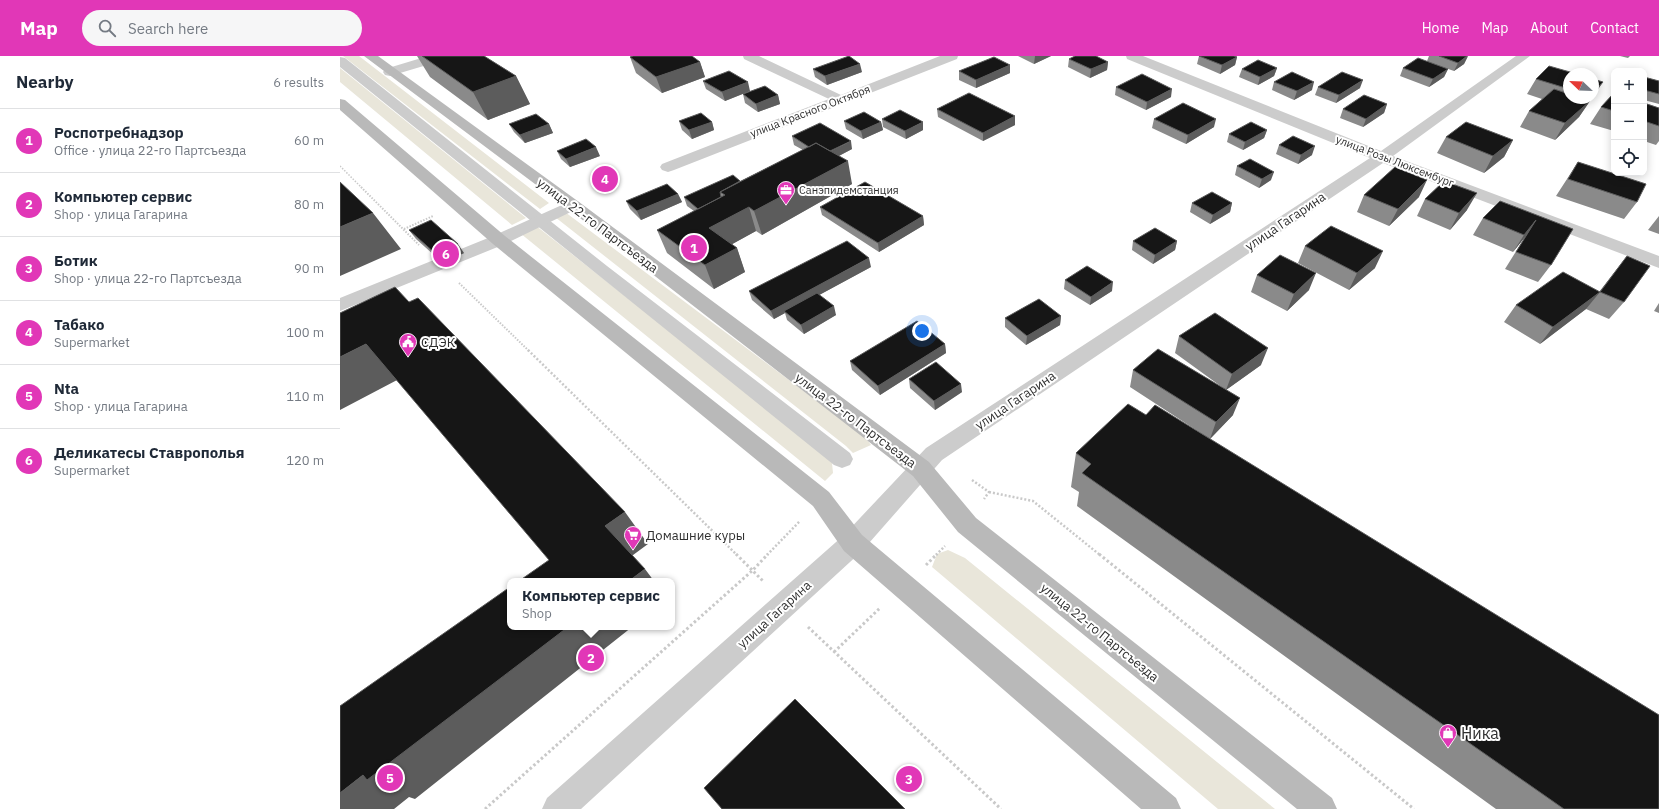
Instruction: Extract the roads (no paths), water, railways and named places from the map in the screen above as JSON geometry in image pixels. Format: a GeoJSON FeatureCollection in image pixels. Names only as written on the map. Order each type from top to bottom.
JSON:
{"type":"FeatureCollection","features":[{"type":"Feature","properties":{"kind":"main road","name":"улица 22-го Партсъезда"},"geometry":{"type":"LineString","coordinates":[[370,56],[573,205],[921,469],[967,525],[1321,809]]}},
{"type":"Feature","properties":{"kind":"main road"},"geometry":{"type":"LineString","coordinates":[[340,103],[499,240],[821,499],[853,543],[1166,809]]}},
{"type":"Feature","properties":{"kind":"street"},"geometry":{"type":"LineString","coordinates":[[390,72],[442,56]]}},
{"type":"Feature","properties":{"kind":"street"},"geometry":{"type":"LineString","coordinates":[[749,56],[839,99]]}},
{"type":"Feature","properties":{"kind":"street","name":"улица Красного Октября"},"geometry":{"type":"LineString","coordinates":[[668,167],[952,56]]}},
{"type":"Feature","properties":{"kind":"street","name":"улица Розы Люксембург"},"geometry":{"type":"LineString","coordinates":[[1132,56],[1382,157],[1659,262]]}},
{"type":"Feature","properties":{"kind":"street","name":"улица Гагарина"},"geometry":{"type":"LineString","coordinates":[[558,809],[853,543],[934,454],[1382,157],[1524,56]]}},
{"type":"Feature","properties":{"kind":"street"},"geometry":{"type":"LineString","coordinates":[[340,61],[539,221],[842,459]]}},
{"type":"Feature","properties":{"kind":"street"},"geometry":{"type":"LineString","coordinates":[[340,305],[499,240],[573,205]]}},
{"type":"Feature","properties":{"kind":"place","name":"Табако"},"geometry":{"type":"Point","coordinates":[605,179]}},
{"type":"Feature","properties":{"kind":"place","name":"Санэпидемстанция"},"geometry":{"type":"Point","coordinates":[786,205]}},
{"type":"Feature","properties":{"kind":"place","name":"Роспотребнадзор"},"geometry":{"type":"Point","coordinates":[694,248]}},
{"type":"Feature","properties":{"kind":"place","name":"Деликатесы Ставрополья"},"geometry":{"type":"Point","coordinates":[446,254]}},
{"type":"Feature","properties":{"kind":"place","name":"СДЭК"},"geometry":{"type":"Point","coordinates":[408,357]}},
{"type":"Feature","properties":{"kind":"place","name":"Домашние куры"},"geometry":{"type":"Point","coordinates":[633,550]}},
{"type":"Feature","properties":{"kind":"place","name":"Компьютер сервис"},"geometry":{"type":"Point","coordinates":[591,658]}},
{"type":"Feature","properties":{"kind":"place","name":"Ника"},"geometry":{"type":"Point","coordinates":[1448,748]}},
{"type":"Feature","properties":{"kind":"place","name":"Nta"},"geometry":{"type":"Point","coordinates":[390,778]}},
{"type":"Feature","properties":{"kind":"place","name":"Ботик"},"geometry":{"type":"Point","coordinates":[909,779]}}]}
